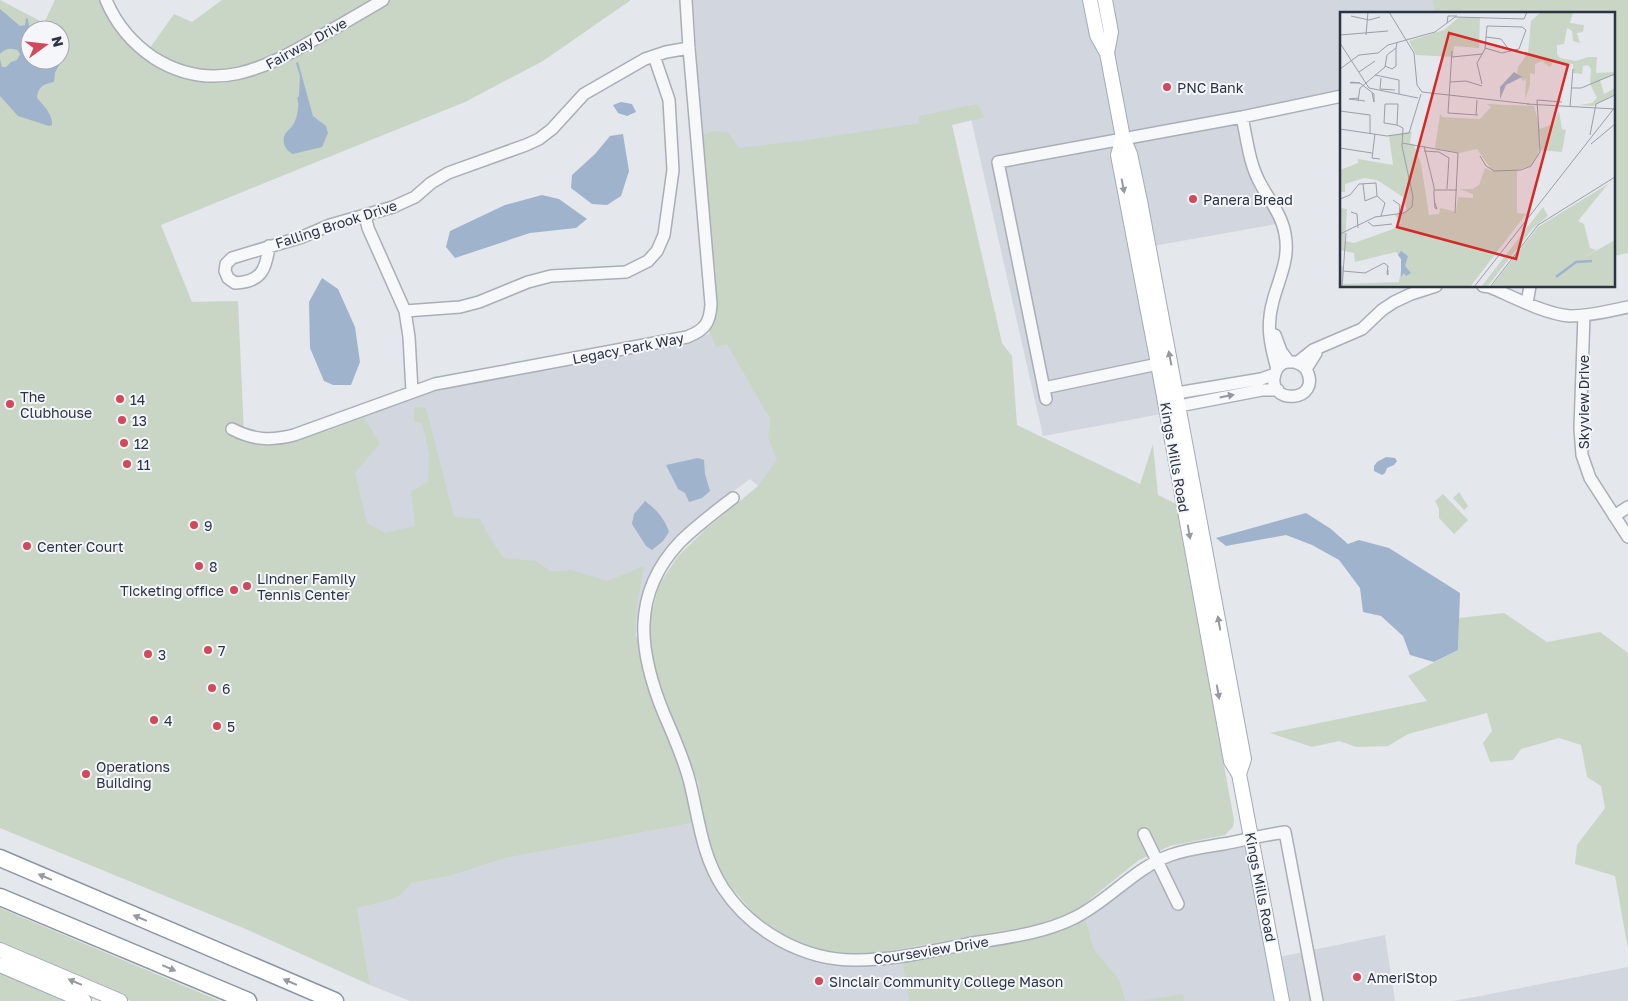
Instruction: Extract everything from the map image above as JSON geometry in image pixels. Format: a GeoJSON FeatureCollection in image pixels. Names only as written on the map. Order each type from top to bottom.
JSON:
{"type":"FeatureCollection","features":[{"type":"Feature","properties":{"kind":"highway"},"geometry":{"type":"LineString","coordinates":[[0,858],[335,1001]]}},
{"type":"Feature","properties":{"kind":"highway"},"geometry":{"type":"LineString","coordinates":[[0,897],[248,1001]]}},
{"type":"Feature","properties":{"kind":"main road","name":"Kings Mills Road"},"geometry":{"type":"LineString","coordinates":[[1090,0],[1097,35],[1107,53],[1123,138],[1130,154],[1178,400],[1244,759],[1239,774]]}},
{"type":"Feature","properties":{"kind":"main road","name":"Kings Mills Road"},"geometry":{"type":"LineString","coordinates":[[1105,0],[1111,32],[1107,53]]}},
{"type":"Feature","properties":{"kind":"main road","name":"Kings Mills Road"},"geometry":{"type":"LineString","coordinates":[[1123,138],[1118,155],[1231,761],[1239,774],[1282,1001]]}},
{"type":"Feature","properties":{"kind":"main road"},"geometry":{"type":"LineString","coordinates":[[0,950],[120,1001]]}},
{"type":"Feature","properties":{"kind":"main road"},"geometry":{"type":"LineString","coordinates":[[0,966],[84,1001]]}},
{"type":"Feature","properties":{"kind":"street","name":"Fairway Drive"},"geometry":{"type":"LineString","coordinates":[[106,0],[123,29],[147,53],[176,69],[193,74],[220,76],[246,72],[270,65],[383,0]]}},
{"type":"Feature","properties":{"kind":"street","name":"Legacy Park Way"},"geometry":{"type":"LineString","coordinates":[[232,429],[258,439],[277,439],[294,435],[435,384],[687,338],[698,333],[705,326],[710,316],[712,304],[686,0]]}},
{"type":"Feature","properties":{"kind":"street","name":"Falling Brook Drive"},"geometry":{"type":"LineString","coordinates":[[269,246],[302,237],[330,224],[393,207],[414,197],[448,174],[539,139],[552,129],[584,94],[645,59],[689,48]]}},
{"type":"Feature","properties":{"kind":"street"},"geometry":{"type":"LineString","coordinates":[[405,311],[460,307],[479,302],[528,282],[551,276],[626,272],[648,261],[657,251],[664,235],[673,170],[669,100],[654,56]]}},
{"type":"Feature","properties":{"kind":"street"},"geometry":{"type":"LineString","coordinates":[[1158,364],[1045,393],[998,162],[1242,117],[1340,96]]}},
{"type":"Feature","properties":{"kind":"street"},"geometry":{"type":"LineString","coordinates":[[1242,117],[1252,165],[1259,182],[1280,218],[1285,234],[1284,269],[1273,302],[1268,330],[1276,371],[1275,385],[1278,390],[1288,397],[1297,396],[1306,390],[1310,380],[1298,364],[1281,351],[1276,340],[1271,318]]}},
{"type":"Feature","properties":{"kind":"street"},"geometry":{"type":"LineString","coordinates":[[365,215],[368,228],[405,311],[409,337],[412,391]]}},
{"type":"Feature","properties":{"kind":"street"},"geometry":{"type":"LineString","coordinates":[[1178,400],[1260,379],[1276,371],[1298,364],[1320,348],[1362,329],[1382,310],[1394,302],[1430,288]]}},
{"type":"Feature","properties":{"kind":"street"},"geometry":{"type":"LineString","coordinates":[[1492,288],[1527,303],[1558,314],[1571,316],[1628,307]]}},
{"type":"Feature","properties":{"kind":"street"},"geometry":{"type":"LineString","coordinates":[[1527,303],[1530,288]]}},
{"type":"Feature","properties":{"kind":"street","name":"Skyview Drive"},"geometry":{"type":"LineString","coordinates":[[1584,315],[1580,428],[1582,455],[1590,478],[1628,537]]}},
{"type":"Feature","properties":{"kind":"street"},"geometry":{"type":"LineString","coordinates":[[1178,400],[1262,390],[1278,390]]}},
{"type":"Feature","properties":{"kind":"street","name":"Courseview Drive"},"geometry":{"type":"LineString","coordinates":[[733,498],[680,542],[660,569],[649,595],[645,611],[643,639],[652,683],[682,755],[690,782],[705,852],[722,888],[740,910],[757,925],[800,950],[822,956],[855,960],[889,958],[1022,934],[1058,925],[1084,913],[1141,870],[1175,854],[1197,848],[1285,832],[1317,1001]]}},
{"type":"Feature","properties":{"kind":"street"},"geometry":{"type":"LineString","coordinates":[[1614,516],[1628,507]]}},
{"type":"Feature","properties":{"kind":"street"},"geometry":{"type":"LineString","coordinates":[[1144,834],[1178,904]]}},
{"type":"Feature","properties":{"kind":"shaded area"},"geometry":{"type":"Polygon","coordinates":[[[693,0],[1432,0],[1435,12],[1340,12],[1340,96],[1242,117],[1276,224],[1148,247],[1167,413],[1043,436],[970,114],[703,156],[693,0]]]}},
{"type":"Feature","properties":{"kind":"shaded area"},"geometry":{"type":"Polygon","coordinates":[[[722,330],[795,457],[758,486],[750,479],[696,519],[662,555],[643,590],[636,637],[353,535],[327,428],[417,393],[688,340],[722,330]]]}},
{"type":"Feature","properties":{"kind":"shaded area"},"geometry":{"type":"Polygon","coordinates":[[[698,822],[714,873],[757,925],[822,957],[901,956],[909,1001],[410,1001],[370,985],[357,908],[400,896],[410,883],[450,876],[506,858],[698,822]]]}},
{"type":"Feature","properties":{"kind":"shaded area"},"geometry":{"type":"Polygon","coordinates":[[[1251,838],[1274,958],[1385,935],[1395,1001],[1126,1001],[1119,979],[1094,949],[1084,913],[1157,861],[1251,838]]]}},
{"type":"Feature","properties":{"kind":"shaded area"},"geometry":{"type":"Polygon","coordinates":[[[1628,967],[1628,1001],[1453,1001],[1485,995],[1628,967]]]}},
{"type":"Feature","properties":{"kind":"green space","name":"Lindner Family Tennis Center"},"geometry":{"type":"Polygon","coordinates":[[[0,0],[38,20],[20,20],[20,70],[70,70],[70,20],[45,20],[55,0],[106,0],[147,52],[174,14],[192,22],[222,0],[631,0],[543,61],[465,102],[161,225],[192,302],[238,301],[244,435],[258,439],[326,423],[328,431],[364,418],[380,443],[355,473],[367,523],[385,533],[415,526],[411,491],[428,482],[429,453],[422,423],[414,421],[414,407],[426,408],[454,517],[480,519],[504,558],[536,561],[552,572],[571,570],[608,581],[644,566],[636,612],[635,636],[643,639],[698,822],[506,858],[450,876],[411,883],[400,896],[357,908],[370,985],[248,930],[0,828],[0,0]]]}},
{"type":"Feature","properties":{"kind":"green space"},"geometry":{"type":"Polygon","coordinates":[[[1432,0],[1628,0],[1628,253],[1616,256],[1616,12],[1435,12],[1432,0]]]}},
{"type":"Feature","properties":{"kind":"green space"},"geometry":{"type":"Polygon","coordinates":[[[977,104],[985,117],[952,125],[1002,343],[1012,356],[1017,425],[1140,484],[1153,444],[1158,495],[1176,504],[1234,820],[1233,827],[1225,835],[1170,846],[1139,860],[1078,909],[1042,924],[878,953],[857,955],[836,953],[800,944],[761,922],[729,885],[714,859],[706,832],[698,783],[655,672],[649,646],[651,615],[659,585],[678,556],[706,529],[758,486],[777,460],[768,437],[770,419],[727,344],[716,347],[709,331],[716,292],[700,136],[712,131],[728,132],[739,148],[919,123],[919,116],[977,104]]]}},
{"type":"Feature","properties":{"kind":"green space"},"geometry":{"type":"Polygon","coordinates":[[[1459,492],[1468,506],[1464,510],[1453,498],[1459,492]]]}},
{"type":"Feature","properties":{"kind":"green space"},"geometry":{"type":"Polygon","coordinates":[[[1443,494],[1468,520],[1454,534],[1439,518],[1439,509],[1435,501],[1443,494]]]}},
{"type":"Feature","properties":{"kind":"green space"},"geometry":{"type":"Polygon","coordinates":[[[1504,613],[1547,642],[1600,632],[1628,653],[1628,949],[1615,876],[1575,864],[1577,845],[1605,808],[1601,786],[1587,777],[1581,745],[1559,738],[1521,749],[1513,760],[1490,762],[1483,743],[1492,731],[1487,713],[1408,734],[1388,746],[1357,747],[1339,741],[1312,747],[1270,733],[1427,701],[1408,676],[1458,650],[1459,618],[1504,613]]]}},
{"type":"Feature","properties":{"kind":"green space"},"geometry":{"type":"Polygon","coordinates":[[[0,908],[220,1001],[131,1001],[0,945],[0,908]]]}},
{"type":"Feature","properties":{"kind":"green space"},"geometry":{"type":"Polygon","coordinates":[[[1084,913],[1094,949],[1119,979],[1126,1001],[909,1001],[901,956],[1015,936],[1084,913]]]}},
{"type":"Feature","properties":{"kind":"green space"},"geometry":{"type":"Polygon","coordinates":[[[0,971],[70,1001],[0,1001],[0,971]]]}},
{"type":"Feature","properties":{"kind":"green space"},"geometry":{"type":"Polygon","coordinates":[[[1183,994],[1184,1001],[1140,1001],[1183,994]]]}},
{"type":"Feature","properties":{"kind":"water"},"geometry":{"type":"Polygon","coordinates":[[[0,9],[20,26],[20,54],[17,50],[10,49],[0,54],[0,9]]]}},
{"type":"Feature","properties":{"kind":"water"},"geometry":{"type":"Polygon","coordinates":[[[20,54],[20,70],[56,70],[54,82],[42,86],[37,98],[49,113],[52,125],[49,126],[18,116],[0,96],[0,59],[2,67],[6,67],[11,62],[17,60],[20,54]]]}},
{"type":"Feature","properties":{"kind":"water"},"geometry":{"type":"Polygon","coordinates":[[[298,62],[313,116],[326,126],[328,133],[322,147],[293,154],[286,148],[284,140],[285,134],[292,126],[298,112],[297,98],[299,96],[300,76],[296,63],[298,62]]]}},
{"type":"Feature","properties":{"kind":"water"},"geometry":{"type":"Polygon","coordinates":[[[621,102],[632,104],[636,112],[627,116],[618,113],[613,105],[621,102]]]}},
{"type":"Feature","properties":{"kind":"water"},"geometry":{"type":"Polygon","coordinates":[[[623,134],[629,171],[621,196],[607,205],[592,204],[571,188],[572,175],[595,154],[610,136],[623,134]]]}},
{"type":"Feature","properties":{"kind":"water"},"geometry":{"type":"Polygon","coordinates":[[[542,195],[559,199],[587,219],[576,228],[530,233],[455,258],[446,247],[450,231],[505,205],[542,195]]]}},
{"type":"Feature","properties":{"kind":"water"},"geometry":{"type":"Polygon","coordinates":[[[322,278],[338,289],[355,327],[360,362],[351,385],[333,385],[324,381],[310,348],[309,302],[322,278]]]}},
{"type":"Feature","properties":{"kind":"water"},"geometry":{"type":"Polygon","coordinates":[[[1386,457],[1395,458],[1397,461],[1394,465],[1387,468],[1382,475],[1374,471],[1374,466],[1377,462],[1386,457]]]}},
{"type":"Feature","properties":{"kind":"water"},"geometry":{"type":"Polygon","coordinates":[[[698,458],[704,460],[705,474],[710,491],[702,498],[689,502],[685,493],[678,489],[666,465],[698,458]]]}},
{"type":"Feature","properties":{"kind":"water"},"geometry":{"type":"Polygon","coordinates":[[[645,501],[660,515],[669,532],[663,541],[652,550],[646,546],[632,524],[634,514],[645,501]]]}},
{"type":"Feature","properties":{"kind":"water"},"geometry":{"type":"Polygon","coordinates":[[[1306,513],[1331,529],[1348,544],[1359,540],[1389,548],[1460,593],[1458,650],[1434,662],[1410,655],[1403,636],[1381,616],[1363,612],[1360,588],[1339,560],[1312,545],[1286,535],[1226,546],[1216,538],[1306,513]]]}},
{"type":"Feature","properties":{"kind":"place","name":"PNC Bank"},"geometry":{"type":"Point","coordinates":[1167,87]}},
{"type":"Feature","properties":{"kind":"place","name":"Panera Bread"},"geometry":{"type":"Point","coordinates":[1193,199]}},
{"type":"Feature","properties":{"kind":"place","name":"14"},"geometry":{"type":"Point","coordinates":[120,399]}},
{"type":"Feature","properties":{"kind":"place","name":"The Clubhouse"},"geometry":{"type":"Point","coordinates":[10,404]}},
{"type":"Feature","properties":{"kind":"place","name":"13"},"geometry":{"type":"Point","coordinates":[122,420]}},
{"type":"Feature","properties":{"kind":"place","name":"12"},"geometry":{"type":"Point","coordinates":[124,443]}},
{"type":"Feature","properties":{"kind":"place","name":"11"},"geometry":{"type":"Point","coordinates":[127,464]}},
{"type":"Feature","properties":{"kind":"place","name":"9"},"geometry":{"type":"Point","coordinates":[194,525]}},
{"type":"Feature","properties":{"kind":"place","name":"Center Court"},"geometry":{"type":"Point","coordinates":[27,546]}},
{"type":"Feature","properties":{"kind":"place","name":"8"},"geometry":{"type":"Point","coordinates":[199,566]}},
{"type":"Feature","properties":{"kind":"place","name":"Lindner Family Tennis Center"},"geometry":{"type":"Point","coordinates":[247,586]}},
{"type":"Feature","properties":{"kind":"place","name":"Ticketing office"},"geometry":{"type":"Point","coordinates":[234,590]}},
{"type":"Feature","properties":{"kind":"place","name":"7"},"geometry":{"type":"Point","coordinates":[208,650]}},
{"type":"Feature","properties":{"kind":"place","name":"3"},"geometry":{"type":"Point","coordinates":[148,654]}},
{"type":"Feature","properties":{"kind":"place","name":"6"},"geometry":{"type":"Point","coordinates":[212,688]}},
{"type":"Feature","properties":{"kind":"place","name":"4"},"geometry":{"type":"Point","coordinates":[154,720]}},
{"type":"Feature","properties":{"kind":"place","name":"5"},"geometry":{"type":"Point","coordinates":[217,726]}},
{"type":"Feature","properties":{"kind":"place","name":"Operations Building"},"geometry":{"type":"Point","coordinates":[86,774]}},
{"type":"Feature","properties":{"kind":"place","name":"AmeriStop"},"geometry":{"type":"Point","coordinates":[1357,977]}},
{"type":"Feature","properties":{"kind":"place","name":"Sinclair Community College Mason"},"geometry":{"type":"Point","coordinates":[819,981]}}]}
